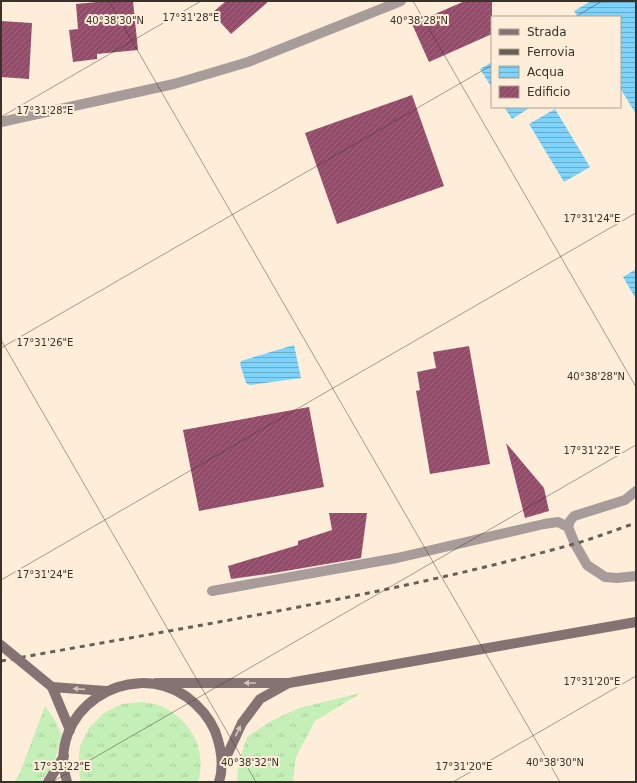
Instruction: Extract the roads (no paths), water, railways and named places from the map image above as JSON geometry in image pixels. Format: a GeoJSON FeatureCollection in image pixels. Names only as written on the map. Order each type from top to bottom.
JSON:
{"type":"FeatureCollection","features":[{"type":"Feature","properties":{"kind":"main road"},"geometry":{"type":"LineString","coordinates":[[67,782],[65,776],[64,756],[70,730],[79,714],[91,701],[106,691],[122,685],[139,682],[289,683],[636,622]]}},
{"type":"Feature","properties":{"kind":"main road"},"geometry":{"type":"LineString","coordinates":[[1,645],[52,687],[70,730]]}},
{"type":"Feature","properties":{"kind":"main road"},"geometry":{"type":"LineString","coordinates":[[156,683],[178,691],[197,704],[202,710],[211,722],[220,743],[222,766]]}},
{"type":"Feature","properties":{"kind":"main road"},"geometry":{"type":"LineString","coordinates":[[219,782],[222,766],[242,723],[260,699],[289,683]]}},
{"type":"Feature","properties":{"kind":"main road"},"geometry":{"type":"LineString","coordinates":[[52,687],[106,691]]}},
{"type":"Feature","properties":{"kind":"main road"},"geometry":{"type":"LineString","coordinates":[[48,782],[64,756]]}},
{"type":"Feature","properties":{"kind":"street"},"geometry":{"type":"LineString","coordinates":[[1,122],[174,84],[248,62],[401,1]]}},
{"type":"Feature","properties":{"kind":"street"},"geometry":{"type":"LineString","coordinates":[[568,528],[570,521],[574,516],[625,500],[636,492]]}},
{"type":"Feature","properties":{"kind":"street"},"geometry":{"type":"LineString","coordinates":[[212,591],[397,558],[558,522],[568,528],[586,564],[604,577],[617,578],[636,576]]}},
{"type":"Feature","properties":{"kind":"water"},"geometry":{"type":"Polygon","coordinates":[[[591,1],[636,1],[636,114],[621,90],[621,16],[577,16],[574,11],[591,1]]]}},
{"type":"Feature","properties":{"kind":"water"},"geometry":{"type":"Polygon","coordinates":[[[491,63],[491,86],[480,69],[491,63]]]}},
{"type":"Feature","properties":{"kind":"water"},"geometry":{"type":"Polygon","coordinates":[[[505,108],[529,108],[512,119],[505,108]]]}},
{"type":"Feature","properties":{"kind":"water"},"geometry":{"type":"Polygon","coordinates":[[[555,109],[590,167],[564,182],[529,124],[555,109]]]}},
{"type":"Feature","properties":{"kind":"water"},"geometry":{"type":"Polygon","coordinates":[[[636,269],[636,299],[623,277],[636,269]]]}},
{"type":"Feature","properties":{"kind":"water"},"geometry":{"type":"Polygon","coordinates":[[[294,345],[301,378],[250,385],[246,383],[240,364],[241,361],[294,345]]]}},
{"type":"Feature","properties":{"kind":"railway"},"geometry":{"type":"LineString","coordinates":[[1,661],[361,595],[503,563],[574,544],[636,523]]}}]}
